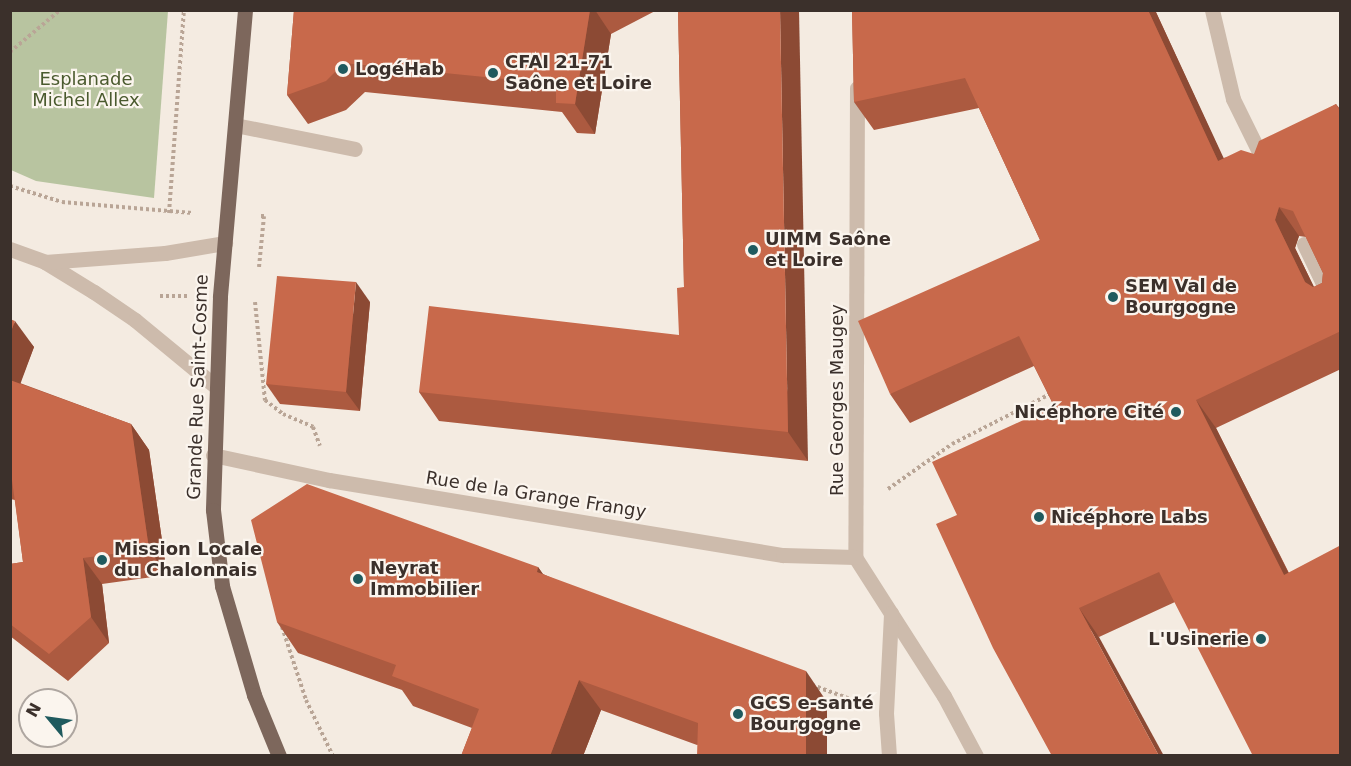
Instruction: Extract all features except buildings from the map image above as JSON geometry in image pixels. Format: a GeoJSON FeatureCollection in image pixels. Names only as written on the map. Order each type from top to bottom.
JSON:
{"type":"FeatureCollection","features":[{"type":"Feature","properties":{"kind":"main road","name":"Grande Rue Saint-Cosme"},"geometry":{"type":"LineString","coordinates":[[245,10],[215,386],[213,510],[222,586],[254,695],[279,756]]}},
{"type":"Feature","properties":{"kind":"street"},"geometry":{"type":"LineString","coordinates":[[1212,10],[1233,99],[1270,174]]}},
{"type":"Feature","properties":{"kind":"street","name":"Rue Georges Maugey"},"geometry":{"type":"LineString","coordinates":[[855,557],[857,75]]}},
{"type":"Feature","properties":{"kind":"street"},"geometry":{"type":"LineString","coordinates":[[235,126],[355,149]]}},
{"type":"Feature","properties":{"kind":"street"},"geometry":{"type":"LineString","coordinates":[[45,262],[165,253],[225,243]]}},
{"type":"Feature","properties":{"kind":"street"},"geometry":{"type":"LineString","coordinates":[[1304,244],[1334,306]]}},
{"type":"Feature","properties":{"kind":"street"},"geometry":{"type":"LineString","coordinates":[[10,249],[45,262],[135,320],[215,386]]}},
{"type":"Feature","properties":{"kind":"street","name":"Rue de la Grange Frangy"},"geometry":{"type":"LineString","coordinates":[[213,455],[316,477],[783,555],[855,557]]}},
{"type":"Feature","properties":{"kind":"street"},"geometry":{"type":"LineString","coordinates":[[855,557],[944,696],[976,756]]}},
{"type":"Feature","properties":{"kind":"street"},"geometry":{"type":"LineString","coordinates":[[890,756],[886,713],[891,613]]}},
{"type":"Feature","properties":{"kind":"path"},"geometry":{"type":"LineString","coordinates":[[10,52],[60,10]]}},
{"type":"Feature","properties":{"kind":"path"},"geometry":{"type":"LineString","coordinates":[[10,186],[62,202],[169,212],[184,10]]}},
{"type":"Feature","properties":{"kind":"path"},"geometry":{"type":"LineString","coordinates":[[255,301],[265,400],[272,408],[313,427],[319,435],[316,477]]}},
{"type":"Feature","properties":{"kind":"path"},"geometry":{"type":"LineString","coordinates":[[856,478],[882,491],[893,488],[952,444],[1060,389]]}},
{"type":"Feature","properties":{"kind":"path"},"geometry":{"type":"LineString","coordinates":[[281,624],[306,700],[333,756]]}},
{"type":"Feature","properties":{"kind":"path"},"geometry":{"type":"LineString","coordinates":[[808,684],[886,713]]}},
{"type":"Feature","properties":{"kind":"green space","name":"Esplanade Michel Allex"},"geometry":{"type":"Polygon","coordinates":[[[11,10],[168,11],[154,198],[36,181],[11,170],[11,10]]]}},
{"type":"Feature","properties":{"kind":"place","name":"LogéHab"},"geometry":{"type":"Point","coordinates":[343,69]}},
{"type":"Feature","properties":{"kind":"place","name":"CFAI 21-71 Saône et Loire"},"geometry":{"type":"Point","coordinates":[493,73]}},
{"type":"Feature","properties":{"kind":"place","name":"UIMM Saône et Loire"},"geometry":{"type":"Point","coordinates":[753,250]}},
{"type":"Feature","properties":{"kind":"place","name":"SEM Val de Bourgogne"},"geometry":{"type":"Point","coordinates":[1113,297]}},
{"type":"Feature","properties":{"kind":"place","name":"Nicéphore Cité"},"geometry":{"type":"Point","coordinates":[1176,412]}},
{"type":"Feature","properties":{"kind":"place","name":"Nicéphore Labs"},"geometry":{"type":"Point","coordinates":[1039,517]}},
{"type":"Feature","properties":{"kind":"place","name":"Mission Locale du Chalonnais"},"geometry":{"type":"Point","coordinates":[102,560]}},
{"type":"Feature","properties":{"kind":"place","name":"Neyrat Immobilier"},"geometry":{"type":"Point","coordinates":[358,579]}},
{"type":"Feature","properties":{"kind":"place","name":"L'Usinerie"},"geometry":{"type":"Point","coordinates":[1261,639]}},
{"type":"Feature","properties":{"kind":"place","name":"GCS e-santé Bourgogne"},"geometry":{"type":"Point","coordinates":[738,714]}}]}
